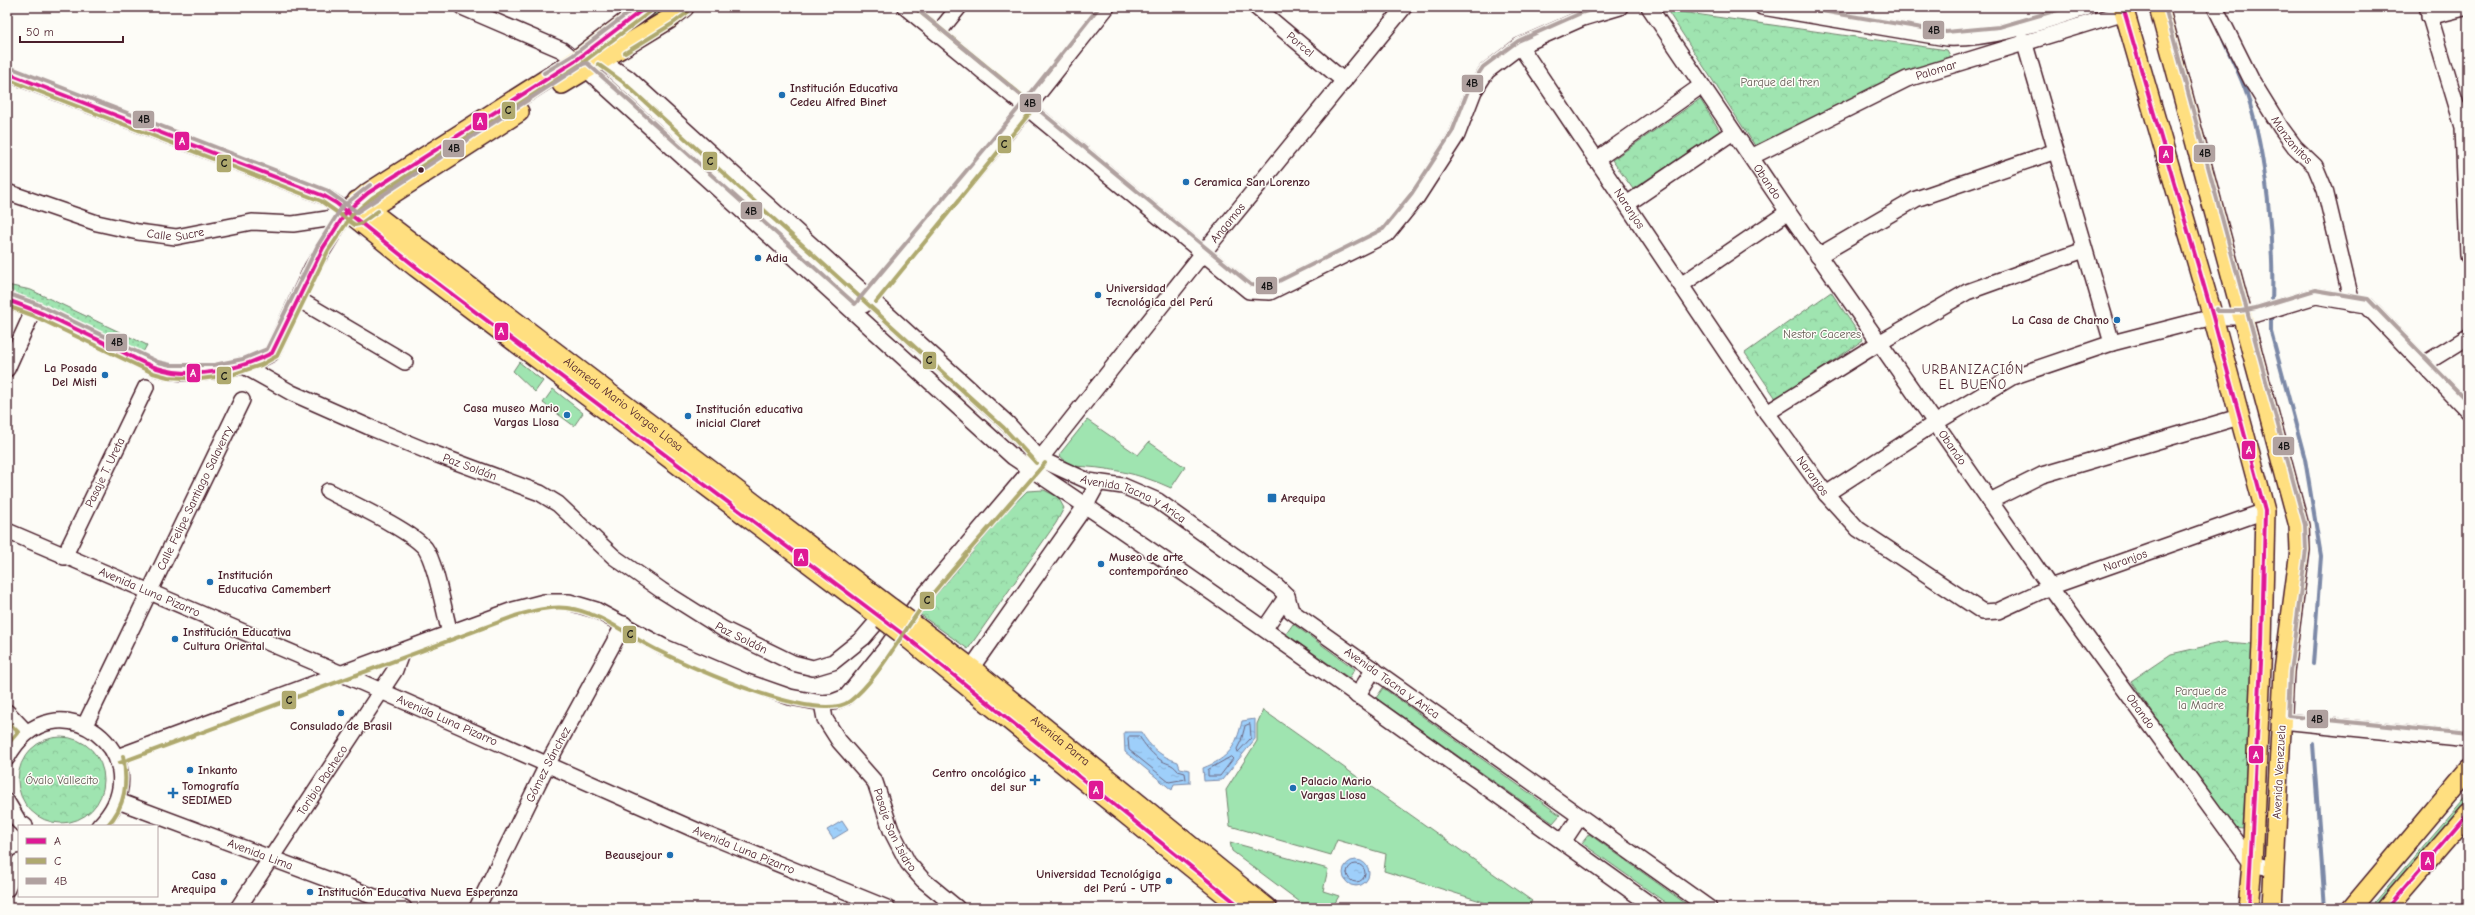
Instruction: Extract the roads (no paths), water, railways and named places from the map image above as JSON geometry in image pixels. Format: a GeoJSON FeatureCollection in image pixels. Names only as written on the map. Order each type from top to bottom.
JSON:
{"type":"FeatureCollection","features":[{"type":"Feature","properties":{"kind":"main road"},"geometry":{"type":"LineString","coordinates":[[357,210],[583,58],[646,7]]}},
{"type":"Feature","properties":{"kind":"main road"},"geometry":{"type":"LineString","coordinates":[[583,58],[669,19],[684,7]]}},
{"type":"Feature","properties":{"kind":"main road","name":"Avenida Venezuela"},"geometry":{"type":"LineString","coordinates":[[2159,7],[2249,316],[2298,526],[2300,550],[2284,670],[2272,908]]}},
{"type":"Feature","properties":{"kind":"main road","name":"Avenida Venezuela"},"geometry":{"type":"LineString","coordinates":[[2126,9],[2213,317],[2265,511],[2262,644],[2252,864],[2248,908]]}},
{"type":"Feature","properties":{"kind":"main road","name":"Alameda Mario Vargas Llosa"},"geometry":{"type":"LineString","coordinates":[[357,210],[886,613]]}},
{"type":"Feature","properties":{"kind":"main road","name":"Avenida Parra"},"geometry":{"type":"LineString","coordinates":[[886,613],[1267,908]]}},
{"type":"Feature","properties":{"kind":"main road","name":"Avenida Parra"},"geometry":{"type":"LineString","coordinates":[[966,675],[1242,908]]}},
{"type":"Feature","properties":{"kind":"main road"},"geometry":{"type":"LineString","coordinates":[[2352,908],[2468,770]]}},
{"type":"Feature","properties":{"kind":"main road"},"geometry":{"type":"LineString","coordinates":[[2448,794],[2468,811]]}},
{"type":"Feature","properties":{"kind":"main road"},"geometry":{"type":"LineString","coordinates":[[2387,908],[2468,814]]}},
{"type":"Feature","properties":{"kind":"street"},"geometry":{"type":"LineString","coordinates":[[462,7],[583,58]]}},
{"type":"Feature","properties":{"kind":"street"},"geometry":{"type":"LineString","coordinates":[[905,7],[1249,291],[1270,292],[1387,234],[1417,197],[1457,135],[1474,91],[1487,72],[1520,46],[1583,18],[1620,7]]}},
{"type":"Feature","properties":{"kind":"street"},"geometry":{"type":"LineString","coordinates":[[938,33],[959,7]]}},
{"type":"Feature","properties":{"kind":"street"},"geometry":{"type":"LineString","coordinates":[[856,313],[871,298],[1027,108],[1107,7]]}},
{"type":"Feature","properties":{"kind":"street","name":"Porcel"},"geometry":{"type":"LineString","coordinates":[[1256,7],[1344,81]]}},
{"type":"Feature","properties":{"kind":"street","name":"Angamos"},"geometry":{"type":"LineString","coordinates":[[822,703],[833,702],[846,697],[863,679],[920,600],[1035,464],[1203,253],[1404,7]]}},
{"type":"Feature","properties":{"kind":"street","name":"Obando"},"geometry":{"type":"LineString","coordinates":[[1649,7],[1732,132],[1751,157],[1818,256],[2050,587],[2252,864]]}},
{"type":"Feature","properties":{"kind":"street"},"geometry":{"type":"LineString","coordinates":[[1762,7],[1946,38],[1966,39],[1988,35],[2088,7]]}},
{"type":"Feature","properties":{"kind":"street","name":"Manzanitos"},"geometry":{"type":"LineString","coordinates":[[2215,7],[2252,81],[2281,128],[2295,147],[2315,166],[2325,190],[2352,303]]}},
{"type":"Feature","properties":{"kind":"street"},"geometry":{"type":"LineString","coordinates":[[2468,7],[2428,12],[2466,127],[2468,256]]}},
{"type":"Feature","properties":{"kind":"street","name":"Palomar"},"geometry":{"type":"LineString","coordinates":[[1751,157],[1908,79],[2126,9]]}},
{"type":"Feature","properties":{"kind":"street"},"geometry":{"type":"LineString","coordinates":[[2024,41],[2112,343]]}},
{"type":"Feature","properties":{"kind":"street","name":"Naranjos"},"geometry":{"type":"LineString","coordinates":[[1520,46],[1767,413],[1826,494],[1858,529],[1983,612],[1998,611],[2050,587],[2265,511]]}},
{"type":"Feature","properties":{"kind":"street","name":"Avenida Tacna y Arica"},"geometry":{"type":"LineString","coordinates":[[583,58],[627,77],[1008,424],[1035,464],[1086,505],[1265,628],[1357,696],[1655,908]]}},
{"type":"Feature","properties":{"kind":"street","name":"Avenida Tacna y Arica"},"geometry":{"type":"LineString","coordinates":[[583,58],[856,313],[1013,457],[1098,483],[1123,486],[1158,501],[1278,587],[1287,596],[1292,611],[1579,818],[1709,908]]}},
{"type":"Feature","properties":{"kind":"street"},"geometry":{"type":"LineString","coordinates":[[7,73],[357,210],[323,248],[272,353],[262,359],[242,365],[195,374],[174,373],[156,368],[34,309],[7,300]]}},
{"type":"Feature","properties":{"kind":"street"},"geometry":{"type":"LineString","coordinates":[[1596,160],[1701,86]]}},
{"type":"Feature","properties":{"kind":"street"},"geometry":{"type":"LineString","coordinates":[[1627,204],[1732,132]]}},
{"type":"Feature","properties":{"kind":"street"},"geometry":{"type":"LineString","coordinates":[[1818,256],[1916,199],[2056,151]]}},
{"type":"Feature","properties":{"kind":"street","name":"Calle Sucre"},"geometry":{"type":"LineString","coordinates":[[7,192],[85,220],[151,235],[184,236],[252,222],[293,224],[327,219],[357,210]]}},
{"type":"Feature","properties":{"kind":"street"},"geometry":{"type":"LineString","coordinates":[[1681,285],[1788,212]]}},
{"type":"Feature","properties":{"kind":"street"},"geometry":{"type":"LineString","coordinates":[[312,221],[319,234],[323,248]]}},
{"type":"Feature","properties":{"kind":"street"},"geometry":{"type":"LineString","coordinates":[[1767,413],[1879,343],[1967,292],[2084,250]]}},
{"type":"Feature","properties":{"kind":"street"},"geometry":{"type":"LineString","coordinates":[[1826,494],[1935,423],[2012,377],[2112,343],[2213,317],[2249,316],[2316,296],[2366,305],[2468,411]]}},
{"type":"Feature","properties":{"kind":"street"},"geometry":{"type":"LineString","coordinates":[[298,299],[405,362]]}},
{"type":"Feature","properties":{"kind":"street"},"geometry":{"type":"LineString","coordinates":[[7,369],[34,309]]}},
{"type":"Feature","properties":{"kind":"street"},"geometry":{"type":"LineString","coordinates":[[2424,364],[2468,337]]}},
{"type":"Feature","properties":{"kind":"street","name":"Paz Soldán"},"geometry":{"type":"LineString","coordinates":[[242,365],[292,393],[369,427],[427,451],[540,493],[558,504],[614,557],[661,590],[723,629],[793,663],[814,668],[832,662],[848,651],[886,613]]}},
{"type":"Feature","properties":{"kind":"street","name":"Pasaje T. Ureta"},"geometry":{"type":"LineString","coordinates":[[64,557],[146,387]]}},
{"type":"Feature","properties":{"kind":"street","name":"Calle Felipe Santiago Salaverry"},"geometry":{"type":"LineString","coordinates":[[85,725],[242,400]]}},
{"type":"Feature","properties":{"kind":"street"},"geometry":{"type":"LineString","coordinates":[[1990,501],[2042,475],[2239,417]]}},
{"type":"Feature","properties":{"kind":"street"},"geometry":{"type":"LineString","coordinates":[[966,675],[1086,505],[1098,483]]}},
{"type":"Feature","properties":{"kind":"street"},"geometry":{"type":"LineString","coordinates":[[328,491],[413,537],[425,549],[432,564],[450,633]]}},
{"type":"Feature","properties":{"kind":"street","name":"Avenida Luna Pizarro"},"geometry":{"type":"LineString","coordinates":[[7,531],[64,557],[151,591],[548,763],[700,832],[887,908]]}},
{"type":"Feature","properties":{"kind":"street"},"geometry":{"type":"LineString","coordinates":[[1265,628],[1287,596]]}},
{"type":"Feature","properties":{"kind":"street"},"geometry":{"type":"LineString","coordinates":[[117,757],[513,610],[544,602],[569,602],[596,610],[664,647],[744,681],[790,697],[822,703]]}},
{"type":"Feature","properties":{"kind":"street","name":"Gómez Sánchez"},"geometry":{"type":"LineString","coordinates":[[477,908],[548,763],[624,624]]}},
{"type":"Feature","properties":{"kind":"street","name":"Toribio Pacheco"},"geometry":{"type":"LineString","coordinates":[[238,908],[270,857],[395,670],[402,651]]}},
{"type":"Feature","properties":{"kind":"street"},"geometry":{"type":"LineString","coordinates":[[1357,696],[1374,669]]}},
{"type":"Feature","properties":{"kind":"street","name":"Pasaje San Isidro"},"geometry":{"type":"LineString","coordinates":[[822,703],[825,719],[828,725],[852,757],[875,782],[891,830],[908,863],[923,880],[956,908]]}},
{"type":"Feature","properties":{"kind":"street"},"geometry":{"type":"LineString","coordinates":[[7,712],[26,732]]}},
{"type":"Feature","properties":{"kind":"street"},"geometry":{"type":"LineString","coordinates":[[7,758],[14,744],[26,732],[37,726],[61,720],[85,725],[104,738],[117,757],[121,772],[118,801],[109,816],[100,825]]}},
{"type":"Feature","properties":{"kind":"street"},"geometry":{"type":"LineString","coordinates":[[2282,721],[2468,740]]}},
{"type":"Feature","properties":{"kind":"street","name":"Avenida Lima"},"geometry":{"type":"LineString","coordinates":[[118,801],[404,908]]}},
{"type":"Feature","properties":{"kind":"street"},"geometry":{"type":"LineString","coordinates":[[7,802],[16,817],[24,825]]}},
{"type":"Feature","properties":{"kind":"street"},"geometry":{"type":"LineString","coordinates":[[1563,842],[1579,818]]}},
{"type":"Feature","properties":{"kind":"street"},"geometry":{"type":"LineString","coordinates":[[7,888],[18,864]]}},
{"type":"Feature","properties":{"kind":"street"},"geometry":{"type":"LineString","coordinates":[[2252,864],[2274,869]]}},
{"type":"Feature","properties":{"kind":"water"},"geometry":{"type":"Polygon","coordinates":[[[1255,719],[1255,739],[1222,780],[1204,781],[1203,768],[1225,756],[1230,750],[1237,738],[1242,721],[1255,719]]]}},
{"type":"Feature","properties":{"kind":"water"},"geometry":{"type":"Polygon","coordinates":[[[1124,732],[1141,732],[1148,743],[1156,751],[1178,762],[1180,768],[1190,770],[1190,783],[1174,784],[1172,790],[1125,752],[1124,732]]]}},
{"type":"Feature","properties":{"kind":"water"},"geometry":{"type":"Polygon","coordinates":[[[842,821],[848,830],[833,839],[827,830],[842,821]]]}},
{"type":"Feature","properties":{"kind":"water"},"geometry":{"type":"Polygon","coordinates":[[[1356,860],[1365,864],[1369,873],[1365,882],[1356,886],[1347,882],[1343,873],[1347,864],[1356,860]]]}},
{"type":"Feature","properties":{"kind":"waterway"},"geometry":{"type":"LineString","coordinates":[[2223,39],[2245,88],[2260,144],[2268,199],[2272,254],[2272,305]]}},
{"type":"Feature","properties":{"kind":"waterway"},"geometry":{"type":"LineString","coordinates":[[2271,312],[2271,332],[2305,459],[2321,556],[2313,664]]}},
{"type":"Feature","properties":{"kind":"waterway"},"geometry":{"type":"LineString","coordinates":[[2313,744],[2325,908]]}},
{"type":"Feature","properties":{"kind":"place","name":"Institución Educativa Cedeu Alfred Binet"},"geometry":{"type":"Point","coordinates":[782,95]}},
{"type":"Feature","properties":{"kind":"place","name":"Ceramica San Lorenzo"},"geometry":{"type":"Point","coordinates":[1186,182]}},
{"type":"Feature","properties":{"kind":"place","name":"Adia"},"geometry":{"type":"Point","coordinates":[758,258]}},
{"type":"Feature","properties":{"kind":"place","name":"Universidad Tecnológica del Perú"},"geometry":{"type":"Point","coordinates":[1098,295]}},
{"type":"Feature","properties":{"kind":"place","name":"La Casa de Chamo"},"geometry":{"type":"Point","coordinates":[2117,320]}},
{"type":"Feature","properties":{"kind":"place","name":"La Posada Del Misti"},"geometry":{"type":"Point","coordinates":[105,375]}},
{"type":"Feature","properties":{"kind":"place","name":"Casa museo Mario Vargas Llosa"},"geometry":{"type":"Point","coordinates":[567,415]}},
{"type":"Feature","properties":{"kind":"place","name":"Institución educativa inicial Claret"},"geometry":{"type":"Point","coordinates":[688,416]}},
{"type":"Feature","properties":{"kind":"place","name":"Arequipa"},"geometry":{"type":"Point","coordinates":[1272,498]}},
{"type":"Feature","properties":{"kind":"place","name":"Museo de arte contemporáneo"},"geometry":{"type":"Point","coordinates":[1101,564]}},
{"type":"Feature","properties":{"kind":"place","name":"Institución Educativa Camembert"},"geometry":{"type":"Point","coordinates":[210,582]}},
{"type":"Feature","properties":{"kind":"place","name":"Institución Educativa Cultura Oriental"},"geometry":{"type":"Point","coordinates":[175,639]}},
{"type":"Feature","properties":{"kind":"place","name":"Consulado de Brasil"},"geometry":{"type":"Point","coordinates":[341,713]}},
{"type":"Feature","properties":{"kind":"place","name":"Inkanto"},"geometry":{"type":"Point","coordinates":[190,770]}},
{"type":"Feature","properties":{"kind":"place","name":"Centro oncológico del sur"},"geometry":{"type":"Point","coordinates":[1035,780]}},
{"type":"Feature","properties":{"kind":"place","name":"Palacio Mario Vargas Llosa"},"geometry":{"type":"Point","coordinates":[1293,788]}},
{"type":"Feature","properties":{"kind":"place","name":"Tomografía SEDIMED"},"geometry":{"type":"Point","coordinates":[173,793]}},
{"type":"Feature","properties":{"kind":"place","name":"Beausejour"},"geometry":{"type":"Point","coordinates":[670,855]}},
{"type":"Feature","properties":{"kind":"place","name":"Universidad Tecnológiga del Perú - UTP"},"geometry":{"type":"Point","coordinates":[1169,881]}},
{"type":"Feature","properties":{"kind":"place","name":"Casa Arequipa"},"geometry":{"type":"Point","coordinates":[224,882]}},
{"type":"Feature","properties":{"kind":"place","name":"Institución Educativa Nueva Esperanza"},"geometry":{"type":"Point","coordinates":[310,892]}},
{"type":"Feature","properties":{"kind":"district","name":"URBANIZACIÓN EL BUENO"},"geometry":{"type":"Point","coordinates":[1973,376]}},
{"type":"Feature","properties":{"kind":"park label","name":"Parque del tren"},"geometry":{"type":"Point","coordinates":[1780,82]}},
{"type":"Feature","properties":{"kind":"park label","name":"Nestor Caceres"},"geometry":{"type":"Point","coordinates":[1822,334]}},
{"type":"Feature","properties":{"kind":"park label","name":"Parque de la Madre"},"geometry":{"type":"Point","coordinates":[2201,698]}},
{"type":"Feature","properties":{"kind":"park label","name":"Óvalo Vallecito"},"geometry":{"type":"Point","coordinates":[62,780]}}]}
